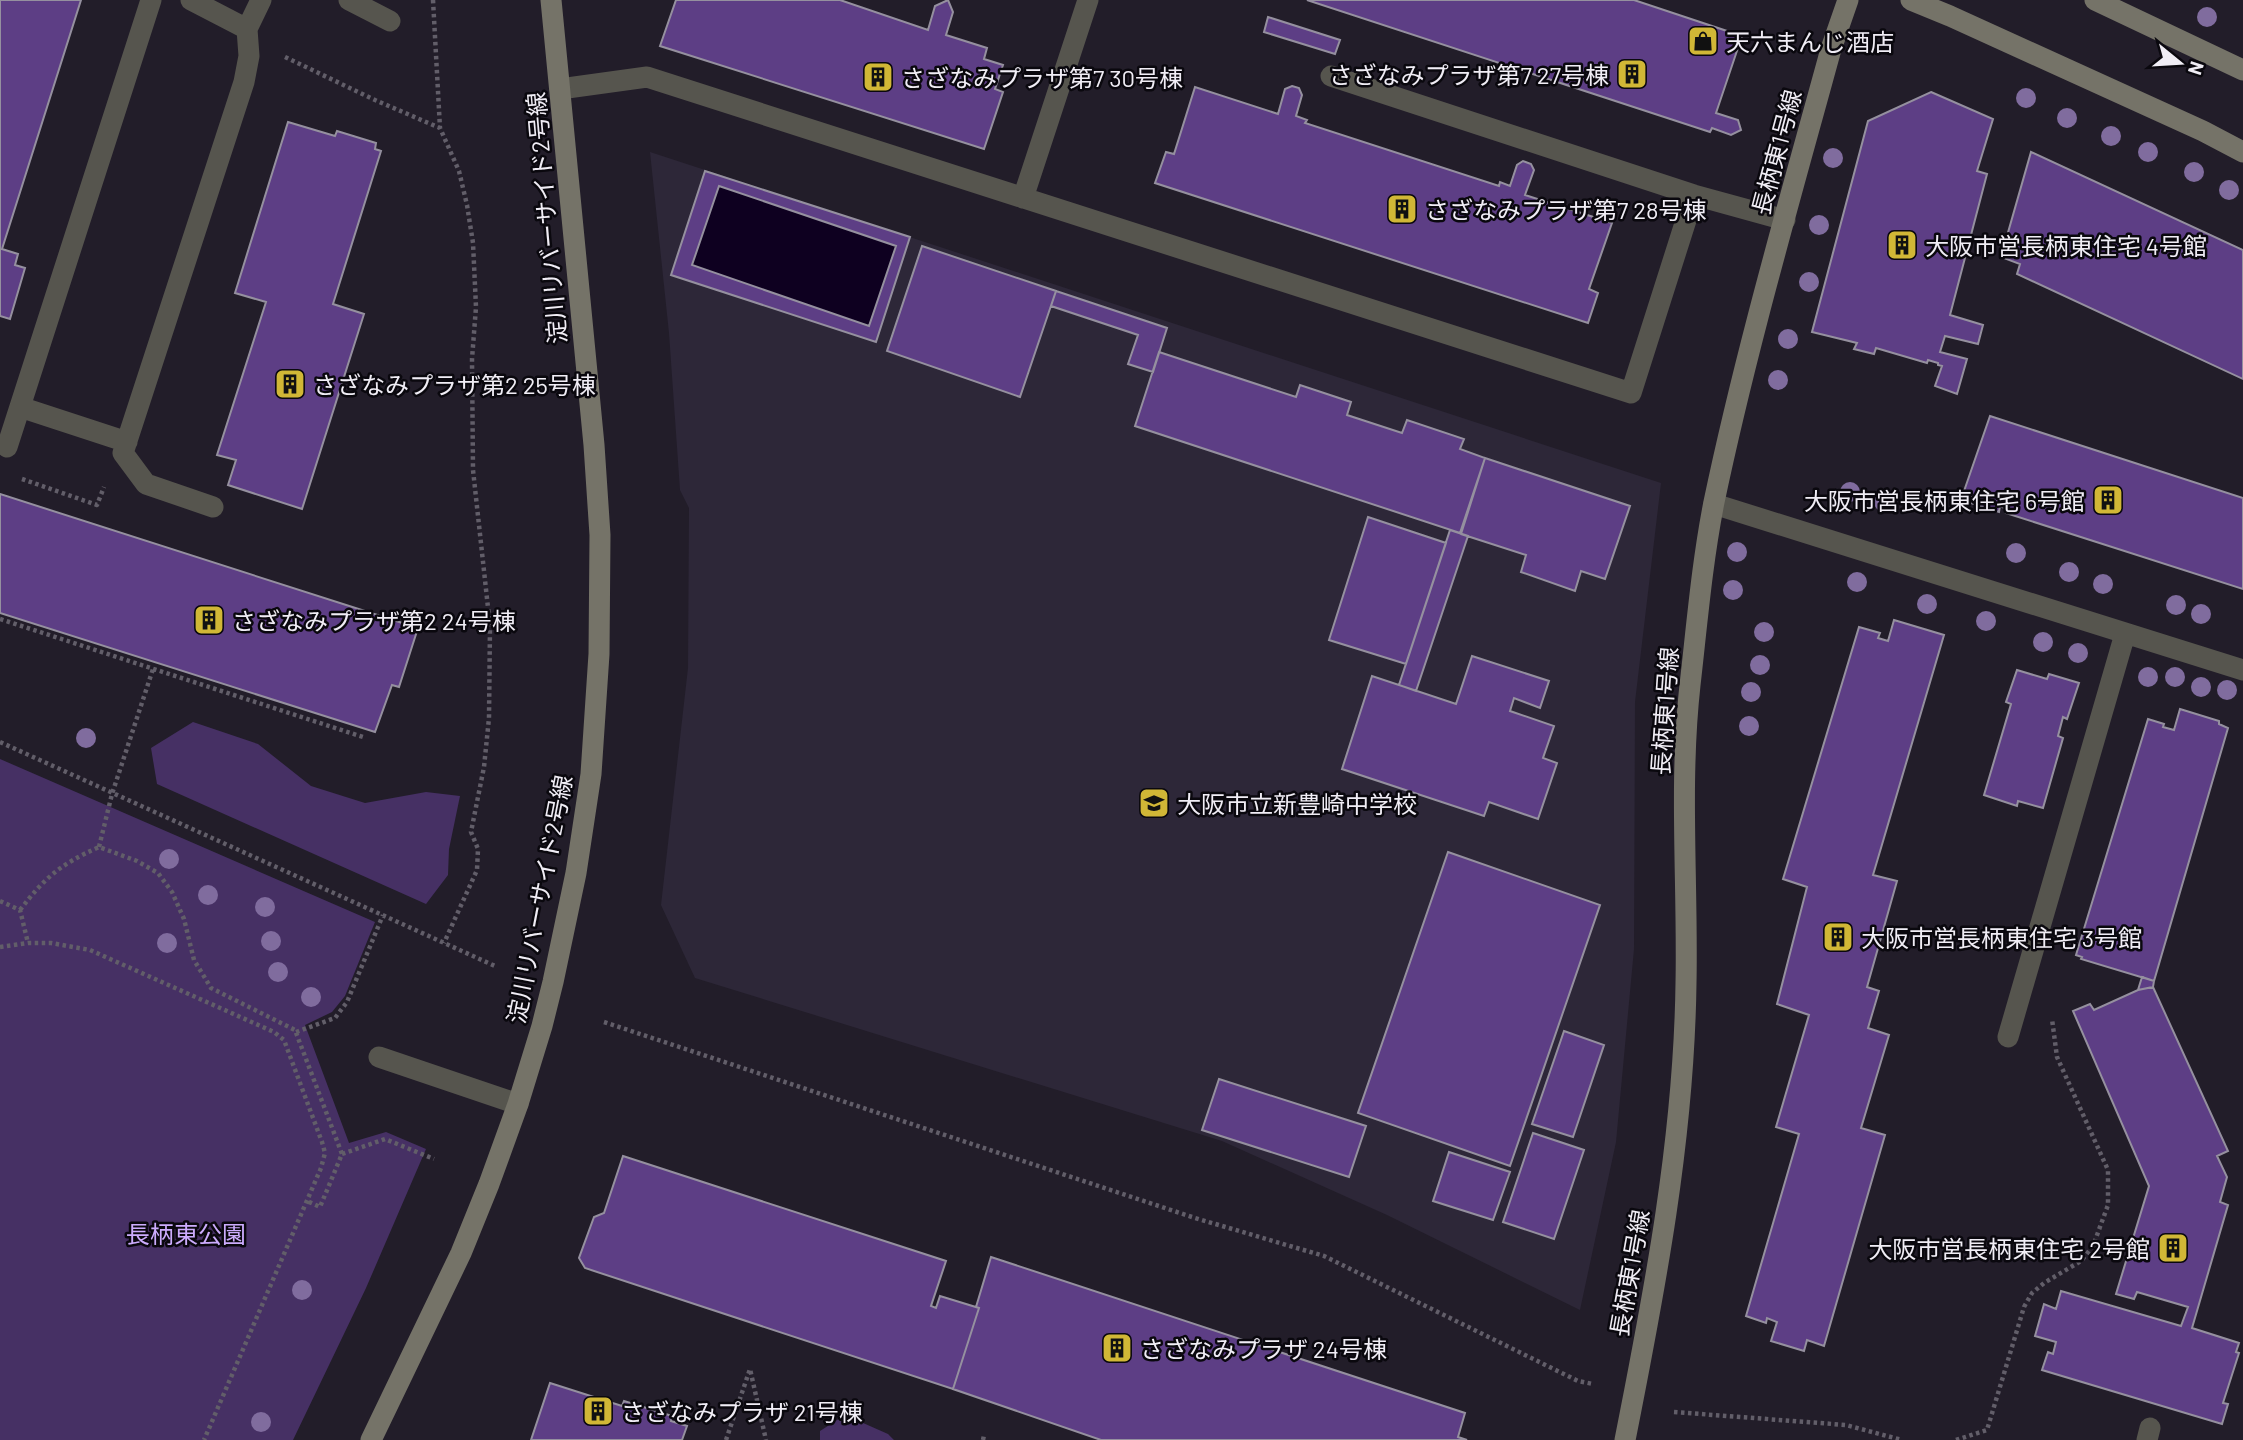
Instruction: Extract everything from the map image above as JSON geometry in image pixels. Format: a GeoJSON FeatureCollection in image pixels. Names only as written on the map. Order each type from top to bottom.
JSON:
{"type":"FeatureCollection","features":[{"type":"Feature","properties":{"kind":"street","name":"淀川リバーサイド2号線"},"geometry":{"type":"LineString","coordinates":[[371,1440],[461,1253],[518,1104],[545,1015],[576,873],[591,774],[599,654],[599,509],[551,0]]}},
{"type":"Feature","properties":{"kind":"street","name":"長柄東1号線"},"geometry":{"type":"LineString","coordinates":[[1625,1440],[1657,1278],[1674,1156],[1686,983],[1684,807],[1689,691],[1714,504],[1747,361],[1831,49],[1848,0]]}},
{"type":"Feature","properties":{"kind":"street"},"geometry":{"type":"LineString","coordinates":[[1910,0],[2190,125],[2243,152]]}},
{"type":"Feature","properties":{"kind":"street"},"geometry":{"type":"LineString","coordinates":[[2095,0],[2243,70]]}},
{"type":"Feature","properties":{"kind":"lane"},"geometry":{"type":"LineString","coordinates":[[8,447],[151,0]]}},
{"type":"Feature","properties":{"kind":"lane"},"geometry":{"type":"LineString","coordinates":[[191,0],[247,29]]}},
{"type":"Feature","properties":{"kind":"lane"},"geometry":{"type":"LineString","coordinates":[[128,452],[244,82],[249,56],[247,29],[261,0]]}},
{"type":"Feature","properties":{"kind":"lane"},"geometry":{"type":"LineString","coordinates":[[349,0],[390,21]]}},
{"type":"Feature","properties":{"kind":"lane"},"geometry":{"type":"LineString","coordinates":[[1023,198],[1088,0]]}},
{"type":"Feature","properties":{"kind":"lane"},"geometry":{"type":"LineString","coordinates":[[1331,76],[1694,195],[1786,220]]}},
{"type":"Feature","properties":{"kind":"lane"},"geometry":{"type":"LineString","coordinates":[[560,89],[647,77],[1631,393],[1694,195]]}},
{"type":"Feature","properties":{"kind":"lane"},"geometry":{"type":"LineString","coordinates":[[20,407],[128,452],[146,484],[213,507]]}},
{"type":"Feature","properties":{"kind":"lane"},"geometry":{"type":"LineString","coordinates":[[1714,504],[2243,670]]}},
{"type":"Feature","properties":{"kind":"lane"},"geometry":{"type":"LineString","coordinates":[[2008,1037],[2125,634]]}},
{"type":"Feature","properties":{"kind":"lane"},"geometry":{"type":"LineString","coordinates":[[379,1057],[518,1104]]}},
{"type":"Feature","properties":{"kind":"path"},"geometry":{"type":"LineString","coordinates":[[433,0],[440,128],[458,171],[473,243],[476,307],[472,359],[473,470],[490,626],[484,767],[471,832],[478,849],[477,870],[444,943]]}},
{"type":"Feature","properties":{"kind":"path"},"geometry":{"type":"LineString","coordinates":[[247,29],[262,48],[440,128]]}},
{"type":"Feature","properties":{"kind":"path"},"geometry":{"type":"LineString","coordinates":[[12,476],[97,505],[103,488],[128,452]]}},
{"type":"Feature","properties":{"kind":"path"},"geometry":{"type":"LineString","coordinates":[[0,619],[363,737]]}},
{"type":"Feature","properties":{"kind":"path"},"geometry":{"type":"LineString","coordinates":[[20,910],[39,885],[56,870],[99,847],[112,794],[153,669]]}},
{"type":"Feature","properties":{"kind":"path"},"geometry":{"type":"LineString","coordinates":[[0,742],[495,966]]}},
{"type":"Feature","properties":{"kind":"path"},"geometry":{"type":"LineString","coordinates":[[99,847],[137,861],[158,873],[172,891],[184,919],[194,960],[211,988],[295,1030],[342,1154],[320,1207],[307,1201]]}},
{"type":"Feature","properties":{"kind":"path"},"geometry":{"type":"LineString","coordinates":[[0,901],[20,910]]}},
{"type":"Feature","properties":{"kind":"path"},"geometry":{"type":"LineString","coordinates":[[20,910],[28,943]]}},
{"type":"Feature","properties":{"kind":"path"},"geometry":{"type":"LineString","coordinates":[[296,1032],[335,1018],[347,1002],[383,915]]}},
{"type":"Feature","properties":{"kind":"path"},"geometry":{"type":"LineString","coordinates":[[0,947],[28,943],[68,944],[90,950],[274,1032],[284,1040],[325,1153],[321,1168],[204,1440]]}},
{"type":"Feature","properties":{"kind":"path"},"geometry":{"type":"LineString","coordinates":[[1956,1440],[1987,1430],[2024,1307],[2032,1293],[2044,1283],[2081,1261],[2093,1246],[2108,1205],[2108,1170],[2057,1057],[2052,1017]]}},
{"type":"Feature","properties":{"kind":"path"},"geometry":{"type":"LineString","coordinates":[[604,1022],[1195,1218],[1324,1256],[1578,1381],[1592,1384]]}},
{"type":"Feature","properties":{"kind":"path"},"geometry":{"type":"LineString","coordinates":[[342,1154],[385,1139],[434,1159]]}},
{"type":"Feature","properties":{"kind":"path"},"geometry":{"type":"LineString","coordinates":[[726,1440],[750,1369],[766,1440]]}},
{"type":"Feature","properties":{"kind":"path"},"geometry":{"type":"LineString","coordinates":[[1674,1412],[1846,1425],[1902,1440]]}},
{"type":"Feature","properties":{"kind":"shaded area","name":"大阪市立新豊崎中学校"},"geometry":{"type":"Polygon","coordinates":[[[650,152],[1661,483],[1635,702],[1634,949],[1616,1142],[1580,1310],[1387,1215],[1222,1141],[695,978],[661,905],[688,668],[689,508],[680,490],[669,333],[650,152]]]}},
{"type":"Feature","properties":{"kind":"shaded area"},"geometry":{"type":"Polygon","coordinates":[[[719,186],[896,246],[869,326],[692,265],[719,186]]]}},
{"type":"Feature","properties":{"kind":"green space"},"geometry":{"type":"Polygon","coordinates":[[[193,722],[258,744],[311,786],[365,803],[426,792],[460,796],[449,849],[448,875],[426,904],[157,784],[151,748],[193,722]]]}},
{"type":"Feature","properties":{"kind":"green space","name":"長柄東公園"},"geometry":{"type":"Polygon","coordinates":[[[0,759],[375,922],[345,996],[332,1012],[305,1025],[349,1143],[386,1132],[426,1149],[366,1288],[293,1440],[0,1440],[0,759]]]}},
{"type":"Feature","properties":{"kind":"green space"},"geometry":{"type":"Polygon","coordinates":[[[845,1415],[888,1434],[894,1440],[820,1440],[820,1431],[845,1415]]]}},
{"type":"Feature","properties":{"kind":"building"},"geometry":{"type":"Polygon","coordinates":[[[0,0],[81,0],[2,249],[18,254],[15,265],[25,268],[10,319],[0,316],[0,0]]]}},
{"type":"Feature","properties":{"kind":"building","name":"さざなみプラザ第7 30号棟"},"geometry":{"type":"Polygon","coordinates":[[[676,0],[840,0],[928,30],[935,6],[948,0],[953,12],[946,35],[987,48],[984,59],[1003,65],[995,89],[1003,92],[984,149],[660,46],[676,0]]]}},
{"type":"Feature","properties":{"kind":"building","name":"さざなみプラザ第7 27号棟"},"geometry":{"type":"Polygon","coordinates":[[[1307,0],[1634,0],[1742,36],[1716,113],[1738,120],[1741,130],[1731,135],[1712,128],[1710,132],[1307,0]]]}},
{"type":"Feature","properties":{"kind":"building"},"geometry":{"type":"Polygon","coordinates":[[[1268,17],[1340,40],[1335,54],[1264,32],[1268,17]]]}},
{"type":"Feature","properties":{"kind":"building","name":"さざなみプラザ第7 28号棟"},"geometry":{"type":"Polygon","coordinates":[[[1292,86],[1299,88],[1302,95],[1296,116],[1307,120],[1305,123],[1499,186],[1500,182],[1510,186],[1517,165],[1523,161],[1531,164],[1534,170],[1525,195],[1612,223],[1589,289],[1598,293],[1588,323],[1155,183],[1166,152],[1174,154],[1195,87],[1278,114],[1285,89],[1292,86]]]}},
{"type":"Feature","properties":{"kind":"building","name":"大阪市営長柄東住宅 4号館"},"geometry":{"type":"Polygon","coordinates":[[[1931,92],[1993,119],[1977,171],[1987,174],[1950,315],[1983,325],[1978,344],[1945,336],[1940,352],[1967,359],[1957,394],[1935,386],[1942,366],[1938,363],[1928,360],[1927,363],[1876,348],[1874,354],[1854,349],[1857,343],[1812,332],[1868,121],[1931,92]]]}},
{"type":"Feature","properties":{"kind":"building","name":"さざなみプラザ第2 25号棟"},"geometry":{"type":"Polygon","coordinates":[[[288,122],[335,136],[337,131],[376,143],[375,149],[381,151],[333,304],[364,314],[302,509],[228,485],[236,460],[217,455],[266,302],[235,293],[288,122]]]}},
{"type":"Feature","properties":{"kind":"building"},"geometry":{"type":"Polygon","coordinates":[[[2031,152],[2243,250],[2243,379],[2017,274],[2020,264],[2001,257],[2031,152]]]}},
{"type":"Feature","properties":{"kind":"building"},"geometry":{"type":"Polygon","coordinates":[[[705,171],[910,237],[876,342],[671,275],[705,171]],[[719,186],[692,265],[869,326],[896,246],[719,186]]]}},
{"type":"Feature","properties":{"kind":"building"},"geometry":{"type":"Polygon","coordinates":[[[922,246],[1056,291],[1020,397],[887,351],[922,246]]]}},
{"type":"Feature","properties":{"kind":"building"},"geometry":{"type":"Polygon","coordinates":[[[1056,291],[1167,328],[1153,372],[1128,364],[1138,335],[1051,306],[1056,291]]]}},
{"type":"Feature","properties":{"kind":"building"},"geometry":{"type":"Polygon","coordinates":[[[1159,352],[1296,397],[1300,385],[1351,402],[1347,415],[1402,433],[1407,420],[1464,439],[1460,449],[1485,458],[1460,533],[1135,426],[1159,352]]]}},
{"type":"Feature","properties":{"kind":"building","name":"大阪市営長柄東住宅 6号館"},"geometry":{"type":"Polygon","coordinates":[[[1990,416],[2243,498],[2243,589],[2006,513],[2007,509],[2000,506],[1999,512],[1971,503],[1973,497],[1963,494],[1990,416]]]}},
{"type":"Feature","properties":{"kind":"building"},"geometry":{"type":"Polygon","coordinates":[[[1485,458],[1630,506],[1605,579],[1581,571],[1575,591],[1521,572],[1526,555],[1461,534],[1485,458]]]}},
{"type":"Feature","properties":{"kind":"building","name":"さざなみプラザ第2 24号棟"},"geometry":{"type":"Polygon","coordinates":[[[0,494],[418,628],[399,687],[392,685],[375,732],[0,613],[0,494]]]}},
{"type":"Feature","properties":{"kind":"building"},"geometry":{"type":"Polygon","coordinates":[[[1368,517],[1446,543],[1406,664],[1329,640],[1368,517]]]}},
{"type":"Feature","properties":{"kind":"building"},"geometry":{"type":"Polygon","coordinates":[[[1450,530],[1468,536],[1416,691],[1399,685],[1450,530]]]}},
{"type":"Feature","properties":{"kind":"building","name":"大阪市営長柄東住宅 3号館"},"geometry":{"type":"Polygon","coordinates":[[[1894,620],[1944,635],[1873,875],[1897,881],[1867,987],[1879,991],[1868,1028],[1889,1035],[1861,1128],[1885,1135],[1824,1346],[1807,1340],[1804,1351],[1771,1341],[1777,1322],[1767,1318],[1766,1323],[1746,1316],[1799,1134],[1776,1127],[1809,1015],[1777,1004],[1807,887],[1783,879],[1859,627],[1880,633],[1878,638],[1888,641],[1894,620]]]}},
{"type":"Feature","properties":{"kind":"building"},"geometry":{"type":"Polygon","coordinates":[[[1472,656],[1549,681],[1540,708],[1514,698],[1510,711],[1554,726],[1543,758],[1557,763],[1538,819],[1489,802],[1484,816],[1342,769],[1372,676],[1456,704],[1472,656]]]}},
{"type":"Feature","properties":{"kind":"building"},"geometry":{"type":"Polygon","coordinates":[[[2017,670],[2047,679],[2049,674],[2079,683],[2067,719],[2063,717],[2058,736],[2063,738],[2043,808],[2018,801],[2017,806],[1984,795],[2011,704],[2006,702],[2017,670]]]}},
{"type":"Feature","properties":{"kind":"building"},"geometry":{"type":"Polygon","coordinates":[[[2180,709],[2219,721],[2219,724],[2228,728],[2154,981],[2081,959],[2082,957],[2076,955],[2148,719],[2174,730],[2180,709]]]}},
{"type":"Feature","properties":{"kind":"building"},"geometry":{"type":"Polygon","coordinates":[[[1448,852],[1600,905],[1510,1166],[1358,1113],[1448,852]]]}},
{"type":"Feature","properties":{"kind":"building"},"geometry":{"type":"Polygon","coordinates":[[[2142,977],[2154,981],[2153,987],[2138,990],[2142,977]]]}},
{"type":"Feature","properties":{"kind":"building","name":"大阪市営長柄東住宅 2号館"},"geometry":{"type":"Polygon","coordinates":[[[2153,987],[2228,1151],[2217,1156],[2227,1177],[2220,1202],[2228,1205],[2192,1328],[2239,1343],[2236,1352],[2239,1353],[2223,1403],[2228,1404],[2222,1424],[2042,1370],[2048,1352],[2053,1354],[2056,1342],[2035,1336],[2044,1304],[2056,1309],[2061,1291],[2181,1326],[2188,1307],[2137,1292],[2134,1299],[2116,1294],[2149,1186],[2073,1011],[2090,1004],[2094,1010],[2138,990],[2153,987]]]}},
{"type":"Feature","properties":{"kind":"building"},"geometry":{"type":"Polygon","coordinates":[[[1564,1031],[1604,1045],[1573,1137],[1532,1124],[1564,1031]]]}},
{"type":"Feature","properties":{"kind":"building"},"geometry":{"type":"Polygon","coordinates":[[[1219,1079],[1366,1126],[1349,1177],[1202,1130],[1219,1079]]]}},
{"type":"Feature","properties":{"kind":"building"},"geometry":{"type":"Polygon","coordinates":[[[1533,1133],[1584,1150],[1554,1239],[1503,1222],[1533,1133]]]}},
{"type":"Feature","properties":{"kind":"building"},"geometry":{"type":"Polygon","coordinates":[[[1449,1152],[1510,1172],[1493,1220],[1433,1201],[1449,1152]]]}},
{"type":"Feature","properties":{"kind":"building"},"geometry":{"type":"Polygon","coordinates":[[[623,1156],[946,1261],[931,1306],[936,1308],[940,1296],[979,1308],[953,1389],[585,1268],[579,1258],[594,1217],[604,1213],[623,1156]]]}},
{"type":"Feature","properties":{"kind":"building","name":"さざなみプラザ 24号棟"},"geometry":{"type":"Polygon","coordinates":[[[991,1257],[1465,1413],[1458,1437],[1467,1440],[1101,1440],[953,1389],[979,1308],[976,1307],[991,1257]]]}},
{"type":"Feature","properties":{"kind":"building","name":"さざなみプラザ 21号棟"},"geometry":{"type":"Polygon","coordinates":[[[550,1383],[622,1406],[624,1401],[672,1416],[671,1421],[687,1426],[682,1440],[531,1440],[550,1383]]]}},
{"type":"Feature","properties":{"kind":"place","name":"天六まんじ酒店"},"geometry":{"type":"Point","coordinates":[1703,41]}},
{"type":"Feature","properties":{"kind":"place","name":"さざなみプラザ第7 27号棟"},"geometry":{"type":"Point","coordinates":[1632,74]}},
{"type":"Feature","properties":{"kind":"place","name":"さざなみプラザ第7 30号棟"},"geometry":{"type":"Point","coordinates":[878,77]}},
{"type":"Feature","properties":{"kind":"place","name":"さざなみプラザ第7 28号棟"},"geometry":{"type":"Point","coordinates":[1402,209]}},
{"type":"Feature","properties":{"kind":"place","name":"大阪市営長柄東住宅 4号館"},"geometry":{"type":"Point","coordinates":[1902,245]}},
{"type":"Feature","properties":{"kind":"place","name":"さざなみプラザ第2 25号棟"},"geometry":{"type":"Point","coordinates":[290,384]}},
{"type":"Feature","properties":{"kind":"place","name":"大阪市営長柄東住宅 6号館"},"geometry":{"type":"Point","coordinates":[2108,500]}},
{"type":"Feature","properties":{"kind":"place","name":"さざなみプラザ第2 24号棟"},"geometry":{"type":"Point","coordinates":[209,620]}},
{"type":"Feature","properties":{"kind":"place","name":"大阪市立新豊崎中学校"},"geometry":{"type":"Point","coordinates":[1154,803]}},
{"type":"Feature","properties":{"kind":"place","name":"大阪市営長柄東住宅 3号館"},"geometry":{"type":"Point","coordinates":[1838,937]}},
{"type":"Feature","properties":{"kind":"place","name":"大阪市営長柄東住宅 2号館"},"geometry":{"type":"Point","coordinates":[2173,1248]}},
{"type":"Feature","properties":{"kind":"place","name":"さざなみプラザ 24号棟"},"geometry":{"type":"Point","coordinates":[1117,1348]}},
{"type":"Feature","properties":{"kind":"place","name":"さざなみプラザ 21号棟"},"geometry":{"type":"Point","coordinates":[598,1411]}}]}
